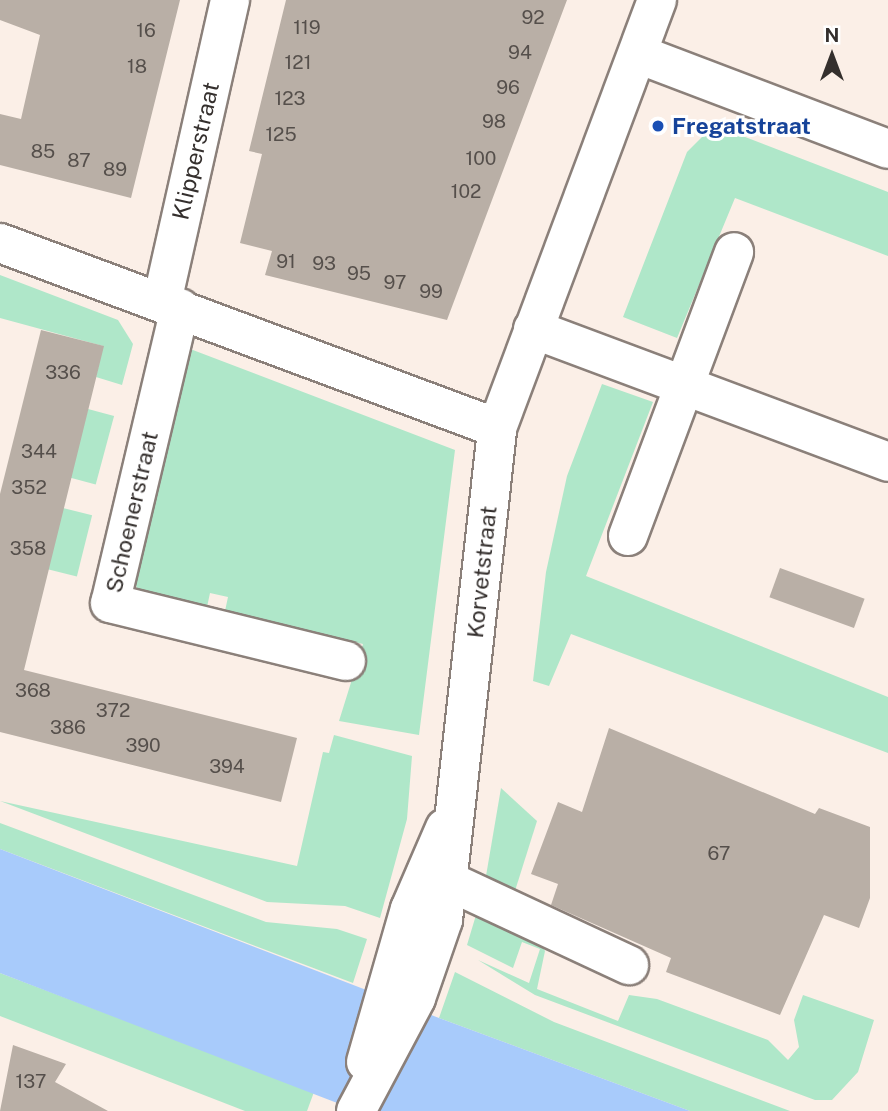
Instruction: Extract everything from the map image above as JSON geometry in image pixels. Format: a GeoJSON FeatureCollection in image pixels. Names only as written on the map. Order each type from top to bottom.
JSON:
{"type":"FeatureCollection","features":[{"type":"Feature","properties":{"kind":"street","name":"Klipperstraat"},"geometry":{"type":"LineString","coordinates":[[171,305],[230,0]]}},
{"type":"Feature","properties":{"kind":"street","name":"Korvetstraat"},"geometry":{"type":"LineString","coordinates":[[355,1111],[400,993],[437,875],[462,759],[497,428],[657,0]]}},
{"type":"Feature","properties":{"kind":"street"},"geometry":{"type":"LineString","coordinates":[[638,54],[888,149]]}},
{"type":"Feature","properties":{"kind":"street"},"geometry":{"type":"LineString","coordinates":[[0,243],[497,428]]}},
{"type":"Feature","properties":{"kind":"street"},"geometry":{"type":"LineString","coordinates":[[628,536],[734,252]]}},
{"type":"Feature","properties":{"kind":"street","name":"Schoenerstraat"},"geometry":{"type":"LineString","coordinates":[[171,305],[110,603],[346,661]]}},
{"type":"Feature","properties":{"kind":"street"},"geometry":{"type":"LineString","coordinates":[[533,329],[888,462]]}},
{"type":"Feature","properties":{"kind":"street"},"geometry":{"type":"LineString","coordinates":[[437,875],[564,940],[629,965]]}},
{"type":"Feature","properties":{"kind":"green space"},"geometry":{"type":"Polygon","coordinates":[[[714,125],[888,192],[888,256],[735,198],[677,338],[623,317],[687,152],[714,125]]]}},
{"type":"Feature","properties":{"kind":"green space"},"geometry":{"type":"Polygon","coordinates":[[[0,275],[118,320],[133,344],[122,385],[96,377],[103,346],[0,318],[0,275]]]}},
{"type":"Feature","properties":{"kind":"green space"},"geometry":{"type":"Polygon","coordinates":[[[185,347],[455,450],[419,735],[339,721],[363,644],[225,611],[228,597],[210,593],[207,607],[153,594],[138,589],[130,577],[185,347]]]}},
{"type":"Feature","properties":{"kind":"green space"},"geometry":{"type":"Polygon","coordinates":[[[602,384],[653,402],[586,576],[888,697],[888,753],[571,634],[549,686],[533,681],[546,572],[567,476],[602,384]]]}},
{"type":"Feature","properties":{"kind":"green space"},"geometry":{"type":"Polygon","coordinates":[[[88,409],[114,416],[96,485],[70,478],[88,409]]]}},
{"type":"Feature","properties":{"kind":"green space"},"geometry":{"type":"Polygon","coordinates":[[[63,508],[92,515],[77,576],[48,569],[63,508]]]}},
{"type":"Feature","properties":{"kind":"green space"},"geometry":{"type":"Polygon","coordinates":[[[334,735],[412,756],[407,819],[380,918],[345,906],[267,902],[0,801],[297,866],[323,752],[329,753],[334,735]]]}},
{"type":"Feature","properties":{"kind":"green space"},"geometry":{"type":"Polygon","coordinates":[[[501,788],[537,821],[514,894],[486,876],[501,788]]]}},
{"type":"Feature","properties":{"kind":"green space"},"geometry":{"type":"Polygon","coordinates":[[[0,823],[266,922],[337,929],[367,939],[353,983],[0,849],[0,823]]]}},
{"type":"Feature","properties":{"kind":"green space"},"geometry":{"type":"Polygon","coordinates":[[[479,905],[538,939],[545,951],[537,989],[618,1021],[629,995],[657,999],[768,1040],[788,1060],[799,1047],[794,1020],[803,995],[874,1020],[858,1072],[832,1100],[815,1100],[535,995],[478,960],[529,983],[540,949],[522,942],[513,968],[467,945],[479,905]]]}},
{"type":"Feature","properties":{"kind":"green space"},"geometry":{"type":"Polygon","coordinates":[[[455,972],[554,1022],[790,1111],[690,1111],[439,1018],[455,972]]]}},
{"type":"Feature","properties":{"kind":"green space"},"geometry":{"type":"Polygon","coordinates":[[[0,973],[314,1092],[307,1111],[245,1111],[0,1016],[0,973]]]}},
{"type":"Feature","properties":{"kind":"water"},"geometry":{"type":"Polygon","coordinates":[[[0,849],[439,1018],[690,1111],[358,1111],[0,973],[0,849]]]}},
{"type":"Feature","properties":{"kind":"building"},"geometry":{"type":"Polygon","coordinates":[[[0,0],[180,0],[131,198],[0,165],[0,114],[21,119],[40,35],[0,20],[0,0]]]}},
{"type":"Feature","properties":{"kind":"building"},"geometry":{"type":"Polygon","coordinates":[[[286,0],[567,0],[447,320],[265,275],[272,251],[240,243],[262,154],[249,151],[286,0]]]}},
{"type":"Feature","properties":{"kind":"building"},"geometry":{"type":"Polygon","coordinates":[[[41,330],[104,346],[24,670],[297,738],[281,802],[0,732],[0,494],[41,330]]]}},
{"type":"Feature","properties":{"kind":"building"},"geometry":{"type":"Polygon","coordinates":[[[780,568],[865,599],[854,628],[769,597],[780,568]]]}},
{"type":"Feature","properties":{"kind":"building"},"geometry":{"type":"Polygon","coordinates":[[[609,728],[815,814],[819,808],[870,827],[870,898],[859,928],[824,915],[780,1015],[666,972],[671,958],[551,905],[558,884],[531,874],[558,802],[582,812],[609,728]]]}},
{"type":"Feature","properties":{"kind":"building"},"geometry":{"type":"Polygon","coordinates":[[[13,1045],[66,1064],[55,1082],[108,1111],[0,1111],[13,1045]]]}},
{"type":"Feature","properties":{"kind":"place","name":"Fregatstraat"},"geometry":{"type":"Point","coordinates":[658,126]}}]}
